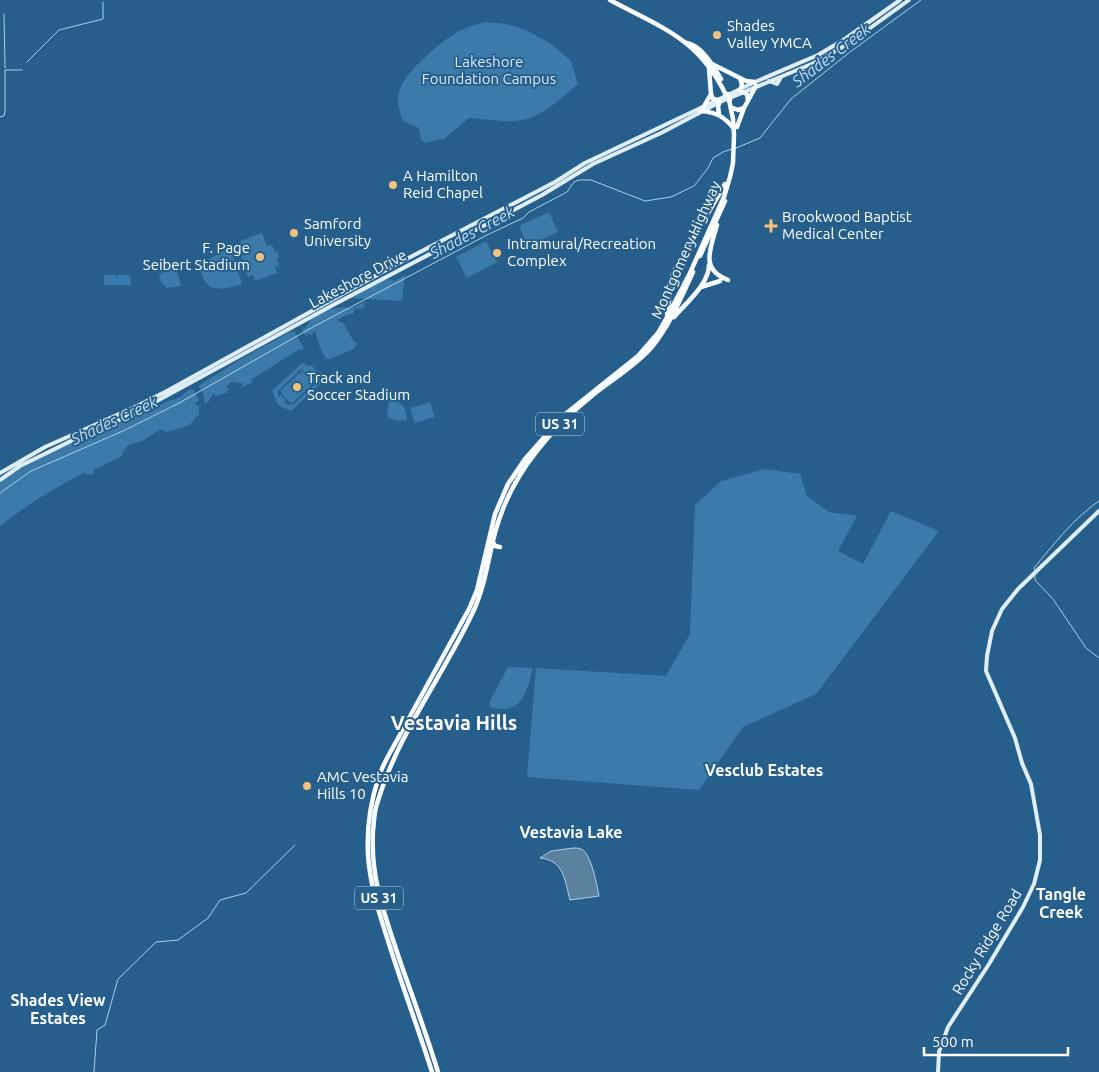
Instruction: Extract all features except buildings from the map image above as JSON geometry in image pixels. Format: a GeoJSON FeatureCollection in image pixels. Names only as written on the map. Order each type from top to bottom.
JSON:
{"type":"FeatureCollection","features":[{"type":"Feature","properties":{"kind":"main road","name":"US 31"},"geometry":{"type":"LineString","coordinates":[[610,0],[626,8]]}},
{"type":"Feature","properties":{"kind":"main road"},"geometry":{"type":"LineString","coordinates":[[728,97],[818,55],[858,30],[900,0]]}},
{"type":"Feature","properties":{"kind":"main road"},"geometry":{"type":"LineString","coordinates":[[708,63],[756,84],[769,81],[778,84],[778,79],[782,76],[848,44],[909,0]]}},
{"type":"Feature","properties":{"kind":"main road"},"geometry":{"type":"LineString","coordinates":[[615,10],[626,8]]}},
{"type":"Feature","properties":{"kind":"main road","name":"Montgomery Highway"},"geometry":{"type":"LineString","coordinates":[[438,1072],[378,892],[372,850],[376,805],[407,732],[474,610],[485,579],[493,542],[505,502],[518,478],[545,440],[578,407],[650,349],[668,324],[722,209],[729,190],[734,163],[736,135],[732,109],[719,79],[708,63],[690,43],[626,8]]}},
{"type":"Feature","properties":{"kind":"main road"},"geometry":{"type":"LineString","coordinates":[[795,71],[810,75],[814,62]]}},
{"type":"Feature","properties":{"kind":"main road"},"geometry":{"type":"LineString","coordinates":[[708,63],[713,99],[719,101],[741,91]]}},
{"type":"Feature","properties":{"kind":"main road"},"geometry":{"type":"LineString","coordinates":[[710,82],[713,78],[719,79],[722,75],[728,73]]}},
{"type":"Feature","properties":{"kind":"main road"},"geometry":{"type":"LineString","coordinates":[[740,78],[741,91]]}},
{"type":"Feature","properties":{"kind":"main road","name":"Montgomery Highway"},"geometry":{"type":"LineString","coordinates":[[719,79],[728,97]]}},
{"type":"Feature","properties":{"kind":"main road"},"geometry":{"type":"LineString","coordinates":[[719,101],[720,115],[735,128],[756,84]]}},
{"type":"Feature","properties":{"kind":"main road"},"geometry":{"type":"LineString","coordinates":[[741,91],[747,94],[748,100]]}},
{"type":"Feature","properties":{"kind":"main road"},"geometry":{"type":"LineString","coordinates":[[711,94],[702,109],[720,115],[728,115],[732,109],[744,108]]}},
{"type":"Feature","properties":{"kind":"main road","name":"Lakeshore Drive"},"geometry":{"type":"LineString","coordinates":[[0,480],[20,466],[140,410],[556,184],[592,160],[728,97]]}},
{"type":"Feature","properties":{"kind":"main road","name":"Montgomery Highway"},"geometry":{"type":"LineString","coordinates":[[432,1072],[380,919],[371,881],[367,833],[371,805],[380,775],[392,749],[469,609],[477,590],[495,514],[508,484],[525,459],[558,422],[582,399],[638,356],[662,326],[724,196],[734,163]]}},
{"type":"Feature","properties":{"kind":"main road"},"geometry":{"type":"LineString","coordinates":[[662,326],[668,308],[673,273],[730,177]]}},
{"type":"Feature","properties":{"kind":"main road","name":"Lakeshore Drive"},"geometry":{"type":"LineString","coordinates":[[0,473],[9,466],[45,447],[153,398],[367,280],[556,184]]}},
{"type":"Feature","properties":{"kind":"main road"},"geometry":{"type":"LineString","coordinates":[[668,324],[707,275],[710,264],[709,254],[722,209]]}},
{"type":"Feature","properties":{"kind":"main road"},"geometry":{"type":"LineString","coordinates":[[710,264],[717,275],[728,280]]}},
{"type":"Feature","properties":{"kind":"main road"},"geometry":{"type":"LineString","coordinates":[[699,287],[720,281]]}},
{"type":"Feature","properties":{"kind":"main road","name":"Rocky Ridge Road"},"geometry":{"type":"LineString","coordinates":[[938,1072],[939,1052],[948,1027],[1024,907],[1034,884],[1040,860],[1040,834],[1031,784],[1022,763],[1015,738],[986,671],[986,656],[992,630],[1002,609],[1018,589],[1099,511]]}},
{"type":"Feature","properties":{"kind":"main road"},"geometry":{"type":"LineString","coordinates":[[493,542],[495,546],[500,547]]}},
{"type":"Feature","properties":{"kind":"main road"},"geometry":{"type":"LineString","coordinates":[[378,892],[378,886],[382,882]]}},
{"type":"Feature","properties":{"kind":"main road"},"geometry":{"type":"LineString","coordinates":[[415,1021],[421,1020]]}},
{"type":"Feature","properties":{"kind":"green space","name":"Lakeshore Foundation Campus"},"geometry":{"type":"Polygon","coordinates":[[[486,22],[506,24],[526,30],[551,44],[571,61],[578,84],[554,104],[534,117],[513,121],[469,118],[444,139],[425,143],[421,139],[419,128],[403,121],[398,106],[398,98],[403,82],[417,65],[442,42],[458,32],[486,22]]]}},
{"type":"Feature","properties":{"kind":"green space"},"geometry":{"type":"Polygon","coordinates":[[[549,212],[558,232],[528,246],[519,226],[549,212]]]}},
{"type":"Feature","properties":{"kind":"green space","name":"F. Page Seibert Stadium"},"geometry":{"type":"Polygon","coordinates":[[[262,233],[267,246],[272,245],[275,252],[277,251],[279,265],[275,267],[277,273],[255,281],[253,275],[248,277],[245,270],[242,271],[240,265],[243,263],[241,256],[245,255],[240,241],[262,233]]]}},
{"type":"Feature","properties":{"kind":"green space"},"geometry":{"type":"Polygon","coordinates":[[[486,241],[497,262],[467,278],[456,257],[486,241]]]}},
{"type":"Feature","properties":{"kind":"green space"},"geometry":{"type":"Polygon","coordinates":[[[228,249],[234,251],[235,257],[233,258],[242,284],[223,289],[210,287],[204,280],[198,265],[228,249]]]}},
{"type":"Feature","properties":{"kind":"green space"},"geometry":{"type":"Polygon","coordinates":[[[177,269],[181,286],[167,288],[161,282],[159,274],[177,269]]]}},
{"type":"Feature","properties":{"kind":"green space"},"geometry":{"type":"Polygon","coordinates":[[[104,275],[116,275],[117,280],[118,275],[130,275],[131,285],[104,285],[104,275]]]}},
{"type":"Feature","properties":{"kind":"green space"},"geometry":{"type":"Polygon","coordinates":[[[405,275],[402,301],[349,298],[384,280],[394,281],[405,275]]]}},
{"type":"Feature","properties":{"kind":"green space"},"geometry":{"type":"Polygon","coordinates":[[[365,302],[363,308],[354,309],[354,313],[337,320],[344,324],[354,342],[357,343],[354,349],[326,359],[315,331],[312,333],[313,336],[310,334],[305,335],[302,329],[306,327],[312,318],[326,310],[343,307],[352,308],[365,302]]]}},
{"type":"Feature","properties":{"kind":"green space"},"geometry":{"type":"Polygon","coordinates":[[[290,332],[295,332],[304,349],[298,350],[241,388],[243,383],[231,382],[226,386],[228,389],[227,393],[215,396],[213,393],[205,404],[200,385],[239,360],[290,332]]]}},
{"type":"Feature","properties":{"kind":"green space"},"geometry":{"type":"Polygon","coordinates":[[[302,363],[310,366],[313,364],[327,379],[313,365],[312,367],[317,371],[321,383],[291,411],[278,405],[272,391],[302,363]],[[301,369],[278,391],[278,397],[281,395],[286,400],[283,403],[287,402],[286,405],[294,404],[315,384],[301,369]]]}},
{"type":"Feature","properties":{"kind":"green space","name":"Track and Soccer Stadium"},"geometry":{"type":"Polygon","coordinates":[[[302,371],[314,383],[291,404],[280,391],[302,371]]]}},
{"type":"Feature","properties":{"kind":"green space"},"geometry":{"type":"Polygon","coordinates":[[[193,389],[199,400],[195,403],[198,406],[199,404],[199,415],[187,426],[165,432],[162,429],[144,440],[128,446],[123,451],[122,456],[94,469],[94,473],[90,475],[83,473],[61,485],[30,504],[0,526],[0,483],[19,469],[61,448],[178,398],[193,389]]]}},
{"type":"Feature","properties":{"kind":"green space"},"geometry":{"type":"Polygon","coordinates":[[[389,400],[397,402],[402,406],[406,412],[407,420],[399,421],[387,418],[389,400]]]}},
{"type":"Feature","properties":{"kind":"green space"},"geometry":{"type":"Polygon","coordinates":[[[430,402],[435,417],[415,423],[410,408],[430,402]]]}},
{"type":"Feature","properties":{"kind":"green space"},"geometry":{"type":"Polygon","coordinates":[[[765,469],[800,474],[807,496],[829,512],[857,516],[838,551],[863,564],[891,511],[939,531],[816,694],[743,727],[699,790],[527,777],[536,668],[666,676],[690,634],[695,505],[721,481],[765,469]]]}},
{"type":"Feature","properties":{"kind":"green space"},"geometry":{"type":"Polygon","coordinates":[[[508,667],[533,668],[528,687],[522,699],[512,708],[490,707],[490,701],[508,667]]]}},
{"type":"Feature","properties":{"kind":"shaded area","name":"Vestavia Lake"},"geometry":{"type":"Polygon","coordinates":[[[573,848],[583,850],[588,856],[599,896],[570,900],[565,879],[559,867],[548,860],[540,858],[551,851],[573,848]]]}},
{"type":"Feature","properties":{"kind":"waterway","name":"Shades Creek"},"geometry":{"type":"LineString","coordinates":[[736,148],[760,138],[791,99],[850,52],[921,0]]}},
{"type":"Feature","properties":{"kind":"waterway"},"geometry":{"type":"LineString","coordinates":[[27,62],[59,30],[103,19],[103,2]]}},
{"type":"Feature","properties":{"kind":"waterway"},"geometry":{"type":"LineString","coordinates":[[4,14],[5,68]]}},
{"type":"Feature","properties":{"kind":"waterway"},"geometry":{"type":"LineString","coordinates":[[0,117],[4,116],[5,111],[5,70],[22,70]]}},
{"type":"Feature","properties":{"kind":"waterway","name":"Shades Creek"},"geometry":{"type":"LineString","coordinates":[[0,493],[31,471],[123,431],[181,402],[313,327],[523,218],[529,212],[567,192],[574,182],[591,180],[645,201],[671,197],[694,186],[713,158],[732,149]]}},
{"type":"Feature","properties":{"kind":"waterway"},"geometry":{"type":"LineString","coordinates":[[1035,571],[1034,568],[1064,532],[1099,501]]}},
{"type":"Feature","properties":{"kind":"waterway"},"geometry":{"type":"LineString","coordinates":[[1035,575],[1035,580],[1053,599],[1086,648],[1099,658]]}},
{"type":"Feature","properties":{"kind":"waterway"},"geometry":{"type":"LineString","coordinates":[[94,1072],[97,1030],[105,1025],[118,979],[156,942],[178,940],[208,918],[220,900],[246,893],[295,845]]}},
{"type":"Feature","properties":{"kind":"place","name":"Shades Valley YMCA"},"geometry":{"type":"Point","coordinates":[717,35]}},
{"type":"Feature","properties":{"kind":"place","name":"A Hamilton Reid Chapel"},"geometry":{"type":"Point","coordinates":[393,185]}},
{"type":"Feature","properties":{"kind":"place","name":"Brookwood Baptist Medical Center"},"geometry":{"type":"Point","coordinates":[771,226]}},
{"type":"Feature","properties":{"kind":"place","name":"Samford University"},"geometry":{"type":"Point","coordinates":[294,233]}},
{"type":"Feature","properties":{"kind":"place","name":"Intramural/Recreation Complex"},"geometry":{"type":"Point","coordinates":[497,253]}},
{"type":"Feature","properties":{"kind":"place","name":"F. Page Seibert Stadium"},"geometry":{"type":"Point","coordinates":[260,257]}},
{"type":"Feature","properties":{"kind":"place","name":"Track and Soccer Stadium"},"geometry":{"type":"Point","coordinates":[297,387]}},
{"type":"Feature","properties":{"kind":"place","name":"AMC Vestavia Hills 10"},"geometry":{"type":"Point","coordinates":[307,786]}},
{"type":"Feature","properties":{"kind":"district","name":"Vestavia Hills"},"geometry":{"type":"Point","coordinates":[454,723]}},
{"type":"Feature","properties":{"kind":"district","name":"Vesclub Estates"},"geometry":{"type":"Point","coordinates":[764,770]}},
{"type":"Feature","properties":{"kind":"district","name":"Vestavia Lake"},"geometry":{"type":"Point","coordinates":[571,832]}},
{"type":"Feature","properties":{"kind":"district","name":"Tangle Creek"},"geometry":{"type":"Point","coordinates":[1061,903]}},
{"type":"Feature","properties":{"kind":"district","name":"Shades View Estates"},"geometry":{"type":"Point","coordinates":[58,1009]}}]}
